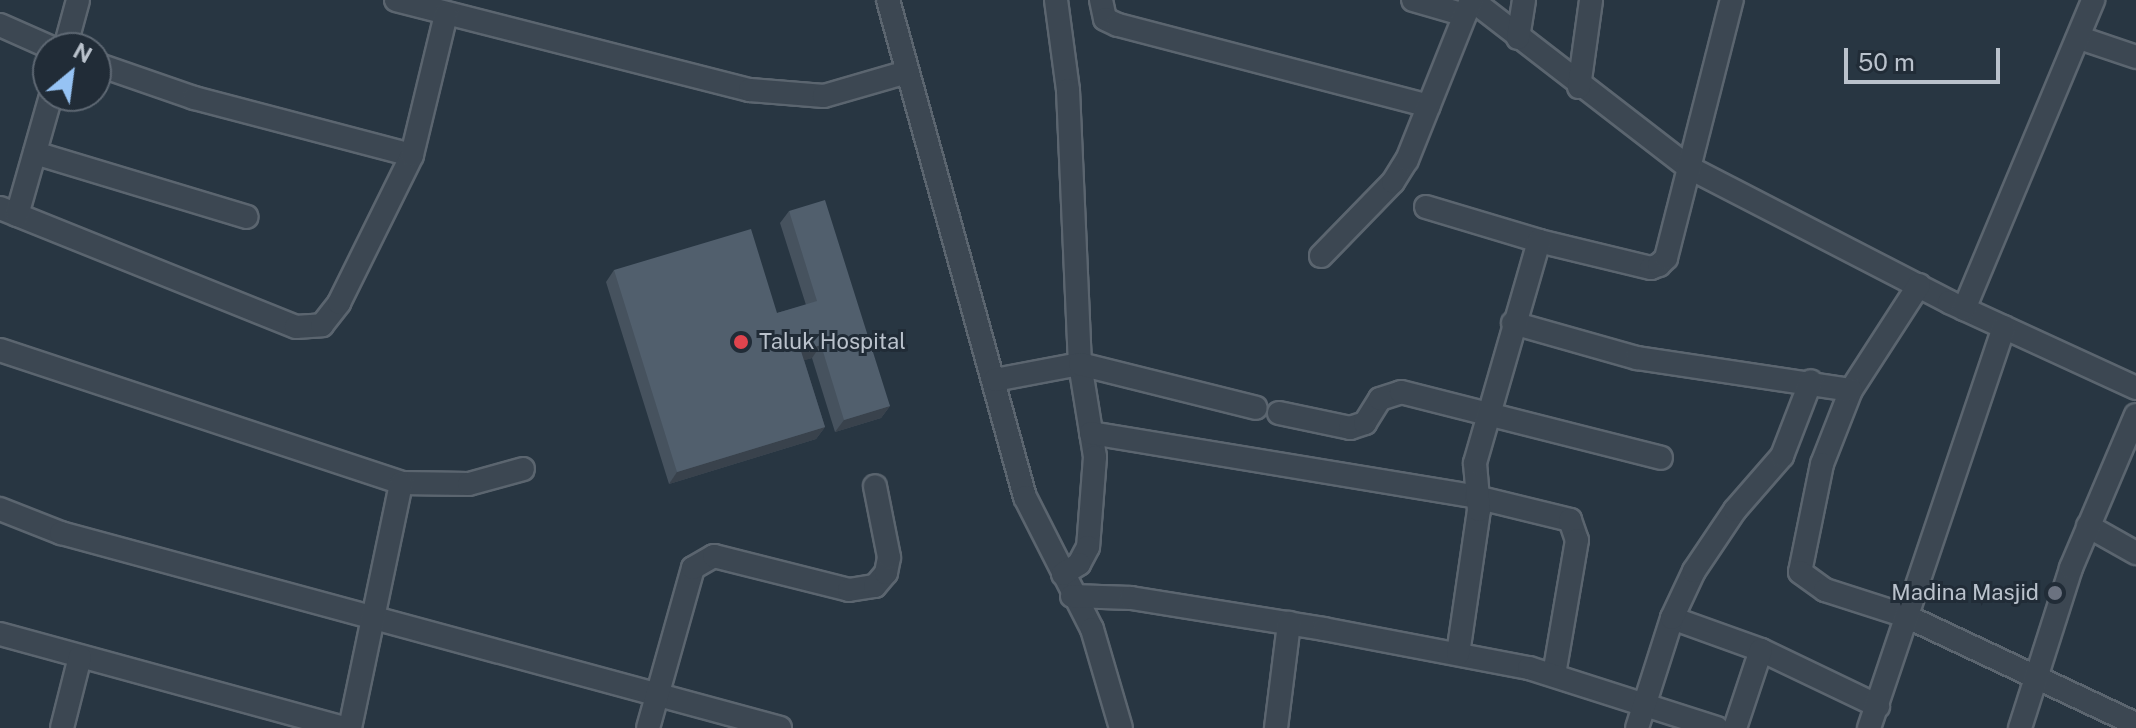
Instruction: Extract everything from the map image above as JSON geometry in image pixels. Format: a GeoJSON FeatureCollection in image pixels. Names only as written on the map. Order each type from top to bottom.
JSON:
{"type":"FeatureCollection","features":[{"type":"Feature","properties":{"kind":"street"},"geometry":{"type":"LineString","coordinates":[[69,32],[78,0]]}},
{"type":"Feature","properties":{"kind":"street"},"geometry":{"type":"LineString","coordinates":[[396,0],[750,90],[824,96],[907,72]]}},
{"type":"Feature","properties":{"kind":"street"},"geometry":{"type":"LineString","coordinates":[[888,0],[1025,497],[1072,596],[1092,629],[1121,728]]}},
{"type":"Feature","properties":{"kind":"street"},"geometry":{"type":"LineString","coordinates":[[1056,0],[1068,90],[1080,364],[1095,457],[1088,547],[1079,564],[1063,574]]}},
{"type":"Feature","properties":{"kind":"street"},"geometry":{"type":"LineString","coordinates":[[1101,0],[1105,19],[1118,25],[1429,106]]}},
{"type":"Feature","properties":{"kind":"street"},"geometry":{"type":"LineString","coordinates":[[1413,0],[1469,5],[1518,38],[1688,167],[1964,309],[2136,388]]}},
{"type":"Feature","properties":{"kind":"street"},"geometry":{"type":"LineString","coordinates":[[1518,38],[1524,0]]}},
{"type":"Feature","properties":{"kind":"street"},"geometry":{"type":"LineString","coordinates":[[1579,87],[1591,0]]}},
{"type":"Feature","properties":{"kind":"street"},"geometry":{"type":"LineString","coordinates":[[1426,207],[1539,241],[1651,268],[1659,265],[1666,258],[1732,0]]}},
{"type":"Feature","properties":{"kind":"street"},"geometry":{"type":"LineString","coordinates":[[1964,309],[2080,38],[2093,0]]}},
{"type":"Feature","properties":{"kind":"street"},"geometry":{"type":"LineString","coordinates":[[1321,256],[1393,182],[1429,106],[1469,5]]}},
{"type":"Feature","properties":{"kind":"street"},"geometry":{"type":"LineString","coordinates":[[47,112],[35,153],[8,212],[309,328],[332,316],[412,155],[446,14]]}},
{"type":"Feature","properties":{"kind":"street"},"geometry":{"type":"LineString","coordinates":[[0,25],[32,39]]}},
{"type":"Feature","properties":{"kind":"street"},"geometry":{"type":"LineString","coordinates":[[2080,38],[2136,57]]}},
{"type":"Feature","properties":{"kind":"street"},"geometry":{"type":"LineString","coordinates":[[112,70],[194,98],[412,155]]}},
{"type":"Feature","properties":{"kind":"street"},"geometry":{"type":"LineString","coordinates":[[35,153],[247,217]]}},
{"type":"Feature","properties":{"kind":"street"},"geometry":{"type":"LineString","coordinates":[[1458,654],[1479,510],[1475,463],[1539,241]]}},
{"type":"Feature","properties":{"kind":"street"},"geometry":{"type":"LineString","coordinates":[[1919,285],[1851,390],[1822,464],[1800,572],[1825,590],[1906,616],[2034,680],[2136,724]]}},
{"type":"Feature","properties":{"kind":"street"},"geometry":{"type":"LineString","coordinates":[[1513,323],[1637,358],[1811,381],[1851,390]]}},
{"type":"Feature","properties":{"kind":"street"},"geometry":{"type":"LineString","coordinates":[[1869,728],[2004,327]]}},
{"type":"Feature","properties":{"kind":"street"},"geometry":{"type":"LineString","coordinates":[[0,350],[401,483],[469,484],[523,469]]}},
{"type":"Feature","properties":{"kind":"street"},"geometry":{"type":"LineString","coordinates":[[995,380],[1080,364],[1256,408]]}},
{"type":"Feature","properties":{"kind":"street"},"geometry":{"type":"LineString","coordinates":[[1637,728],[1672,618],[1706,552],[1782,456],[1811,381]]}},
{"type":"Feature","properties":{"kind":"street"},"geometry":{"type":"LineString","coordinates":[[1279,413],[1350,428],[1365,423],[1380,399],[1401,392],[1661,458]]}},
{"type":"Feature","properties":{"kind":"street"},"geometry":{"type":"LineString","coordinates":[[2020,728],[2088,526],[2136,415]]}},
{"type":"Feature","properties":{"kind":"street"},"geometry":{"type":"LineString","coordinates":[[1091,433],[1476,497],[1563,517],[1577,532],[1554,675]]}},
{"type":"Feature","properties":{"kind":"street"},"geometry":{"type":"LineString","coordinates":[[350,728],[376,620],[401,483]]}},
{"type":"Feature","properties":{"kind":"street"},"geometry":{"type":"LineString","coordinates":[[648,728],[653,697],[687,579],[699,561],[714,556],[849,590],[881,582],[889,557],[875,486]]}},
{"type":"Feature","properties":{"kind":"street"},"geometry":{"type":"LineString","coordinates":[[0,509],[61,533],[653,697],[780,728]]}},
{"type":"Feature","properties":{"kind":"street"},"geometry":{"type":"LineString","coordinates":[[2088,526],[2136,553]]}},
{"type":"Feature","properties":{"kind":"street"},"geometry":{"type":"LineString","coordinates":[[1072,596],[1131,598],[1458,654],[1554,675],[1646,701],[1717,728]]}},
{"type":"Feature","properties":{"kind":"street"},"geometry":{"type":"LineString","coordinates":[[1672,618],[1761,650],[1878,706]]}},
{"type":"Feature","properties":{"kind":"street"},"geometry":{"type":"LineString","coordinates":[[1276,728],[1289,623]]}},
{"type":"Feature","properties":{"kind":"street"},"geometry":{"type":"LineString","coordinates":[[0,634],[343,728]]}},
{"type":"Feature","properties":{"kind":"street"},"geometry":{"type":"LineString","coordinates":[[1735,728],[1761,650]]}},
{"type":"Feature","properties":{"kind":"street"},"geometry":{"type":"LineString","coordinates":[[62,728],[80,657]]}},
{"type":"Feature","properties":{"kind":"building","name":"Taluk Hospital"},"geometry":{"type":"Polygon","coordinates":[[[825,200],[890,406],[844,420],[821,345],[801,351],[825,427],[677,472],[614,270],[751,229],[777,313],[817,301],[789,211],[825,200]]]}},
{"type":"Feature","properties":{"kind":"place","name":"Taluk Hospital"},"geometry":{"type":"Point","coordinates":[741,342]}},
{"type":"Feature","properties":{"kind":"place","name":"Madina Masjid"},"geometry":{"type":"Point","coordinates":[2055,593]}}]}
